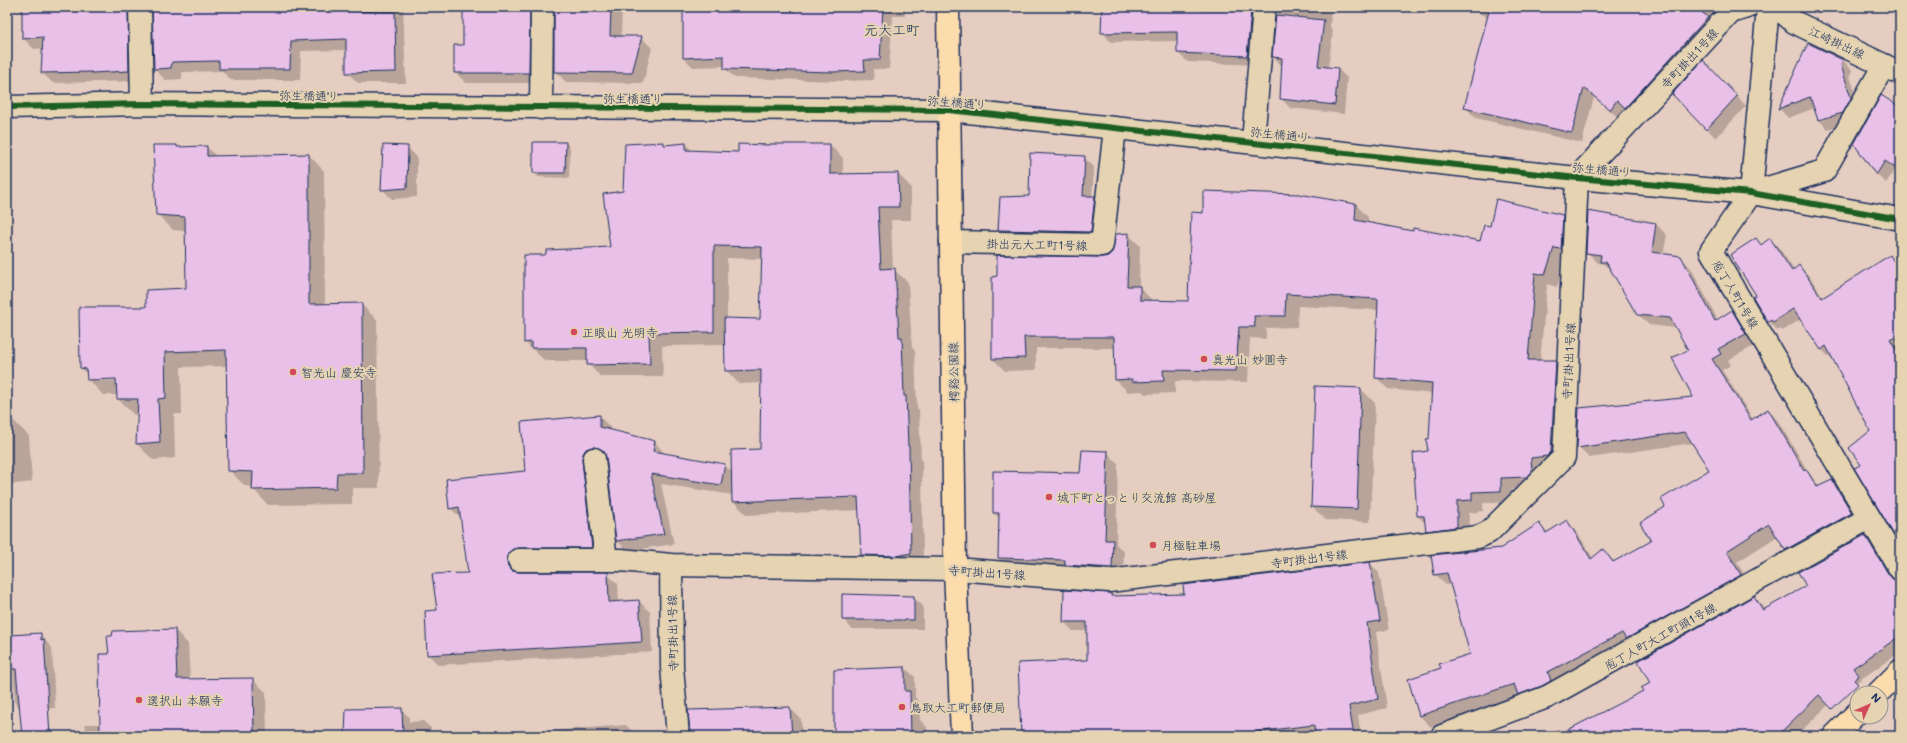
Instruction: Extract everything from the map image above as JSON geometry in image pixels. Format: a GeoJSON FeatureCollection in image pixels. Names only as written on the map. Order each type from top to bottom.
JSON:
{"type":"FeatureCollection","features":[{"type":"Feature","properties":{"kind":"main road","name":"樗谿公園線"},"geometry":{"type":"LineString","coordinates":[[948,7],[956,569],[962,736]]}},
{"type":"Feature","properties":{"kind":"main road"},"geometry":{"type":"LineString","coordinates":[[1886,685],[1900,671]]}},
{"type":"Feature","properties":{"kind":"main road"},"geometry":{"type":"LineString","coordinates":[[1834,736],[1849,721]]}},
{"type":"Feature","properties":{"kind":"street"},"geometry":{"type":"LineString","coordinates":[[140,7],[142,104]]}},
{"type":"Feature","properties":{"kind":"street"},"geometry":{"type":"LineString","coordinates":[[542,7],[542,108]]}},
{"type":"Feature","properties":{"kind":"street"},"geometry":{"type":"LineString","coordinates":[[1253,142],[1264,7]]}},
{"type":"Feature","properties":{"kind":"street","name":"寺町掛出1号線"},"geometry":{"type":"LineString","coordinates":[[678,736],[672,667],[671,565],[956,569],[1109,581],[1484,535],[1564,457],[1577,178],[1731,12],[1747,7]]}},
{"type":"Feature","properties":{"kind":"street"},"geometry":{"type":"LineString","coordinates":[[1768,7],[1751,193],[1824,171],[1892,69]]}},
{"type":"Feature","properties":{"kind":"street","name":"江崎掛出線"},"geometry":{"type":"LineString","coordinates":[[1777,7],[1794,22],[1892,69]]}},
{"type":"Feature","properties":{"kind":"street","name":"弥生橋通り"},"geometry":{"type":"LineString","coordinates":[[7,107],[142,104],[949,110],[1577,178],[1751,193],[1900,219]]}},
{"type":"Feature","properties":{"kind":"street","name":"掛出元大工町1号線"},"geometry":{"type":"LineString","coordinates":[[951,242],[1102,245],[1115,128]]}},
{"type":"Feature","properties":{"kind":"street","name":"庖丁人町1号線"},"geometry":{"type":"LineString","coordinates":[[1751,193],[1711,251],[1900,569]]}},
{"type":"Feature","properties":{"kind":"street"},"geometry":{"type":"LineString","coordinates":[[594,459],[606,560]]}},
{"type":"Feature","properties":{"kind":"street","name":"庖丁人町大工町頭1号線"},"geometry":{"type":"LineString","coordinates":[[1442,736],[1547,697],[1870,518]]}},
{"type":"Feature","properties":{"kind":"street"},"geometry":{"type":"LineString","coordinates":[[519,560],[606,560],[671,565]]}},
{"type":"Feature","properties":{"kind":"building"},"geometry":{"type":"Polygon","coordinates":[[[22,7],[128,7],[129,71],[41,73],[43,37],[22,39],[22,7]]]}},
{"type":"Feature","properties":{"kind":"building"},"geometry":{"type":"Polygon","coordinates":[[[152,7],[318,7],[318,11],[395,12],[396,72],[346,73],[346,39],[291,41],[290,69],[219,69],[219,61],[172,62],[171,68],[154,69],[152,7]]]}},
{"type":"Feature","properties":{"kind":"building"},"geometry":{"type":"Polygon","coordinates":[[[463,7],[530,7],[529,73],[454,73],[454,45],[463,45],[463,7]]]}},
{"type":"Feature","properties":{"kind":"building"},"geometry":{"type":"Polygon","coordinates":[[[554,7],[611,7],[610,36],[642,36],[632,73],[554,72],[554,7]]]}},
{"type":"Feature","properties":{"kind":"building"},"geometry":{"type":"Polygon","coordinates":[[[683,7],[746,7],[746,10],[795,11],[795,7],[883,7],[880,60],[864,60],[865,71],[832,72],[724,69],[724,56],[683,58],[683,7]]]}},
{"type":"Feature","properties":{"kind":"building"},"geometry":{"type":"Polygon","coordinates":[[[1102,7],[1201,7],[1201,10],[1251,10],[1247,56],[1177,53],[1177,32],[1101,33],[1102,7]]]}},
{"type":"Feature","properties":{"kind":"building"},"geometry":{"type":"Polygon","coordinates":[[[1490,7],[1695,7],[1708,17],[1625,108],[1617,100],[1610,110],[1584,88],[1572,133],[1464,108],[1490,7]]]}},
{"type":"Feature","properties":{"kind":"building"},"geometry":{"type":"Polygon","coordinates":[[[1276,15],[1324,20],[1318,66],[1338,68],[1335,105],[1280,99],[1282,58],[1272,57],[1276,15]]]}},
{"type":"Feature","properties":{"kind":"building"},"geometry":{"type":"Polygon","coordinates":[[[1808,43],[1843,60],[1841,65],[1851,98],[1843,113],[1818,120],[1810,97],[1778,109],[1808,43]]]}},
{"type":"Feature","properties":{"kind":"building"},"geometry":{"type":"Polygon","coordinates":[[[1703,60],[1737,96],[1706,130],[1672,94],[1703,60]]]}},
{"type":"Feature","properties":{"kind":"building"},"geometry":{"type":"Polygon","coordinates":[[[1881,95],[1900,107],[1900,171],[1885,161],[1876,175],[1854,144],[1881,95]]]}},
{"type":"Feature","properties":{"kind":"building"},"geometry":{"type":"Polygon","coordinates":[[[533,142],[566,142],[565,173],[533,173],[533,142]]]}},
{"type":"Feature","properties":{"kind":"building"},"geometry":{"type":"Polygon","coordinates":[[[664,142],[664,145],[686,143],[686,150],[738,152],[738,144],[830,144],[830,174],[898,173],[899,207],[878,207],[881,269],[895,268],[899,337],[902,337],[904,396],[906,396],[909,446],[911,553],[897,556],[861,555],[858,497],[732,502],[731,450],[760,449],[761,370],[725,371],[724,318],[760,319],[762,247],[714,246],[714,332],[649,333],[650,364],[587,365],[587,348],[531,348],[531,342],[524,343],[524,255],[545,255],[547,250],[610,247],[603,194],[623,191],[625,144],[664,142]]]}},
{"type":"Feature","properties":{"kind":"building"},"geometry":{"type":"Polygon","coordinates":[[[153,145],[177,145],[177,147],[207,146],[207,156],[309,154],[309,304],[362,303],[363,473],[337,473],[336,488],[252,490],[253,472],[228,471],[226,350],[165,352],[166,398],[158,399],[160,442],[136,444],[138,399],[117,399],[116,379],[87,380],[86,369],[80,368],[79,307],[146,307],[146,290],[186,288],[185,217],[156,215],[153,145]]]}},
{"type":"Feature","properties":{"kind":"building"},"geometry":{"type":"Polygon","coordinates":[[[383,145],[408,146],[407,188],[381,190],[383,145]]]}},
{"type":"Feature","properties":{"kind":"building"},"geometry":{"type":"Polygon","coordinates":[[[1030,153],[1085,156],[1083,196],[1095,196],[1091,232],[998,230],[1000,197],[1029,196],[1030,153]]]}},
{"type":"Feature","properties":{"kind":"building"},"geometry":{"type":"Polygon","coordinates":[[[1203,191],[1299,194],[1356,204],[1355,220],[1413,231],[1413,228],[1480,241],[1484,225],[1490,226],[1496,199],[1563,215],[1561,249],[1554,248],[1545,275],[1535,273],[1528,360],[1556,360],[1551,452],[1547,456],[1531,458],[1532,472],[1527,477],[1501,478],[1501,491],[1472,492],[1472,500],[1457,501],[1457,527],[1426,531],[1424,516],[1417,516],[1413,453],[1428,451],[1426,439],[1429,439],[1432,383],[1375,378],[1378,299],[1286,294],[1285,316],[1254,316],[1255,327],[1239,327],[1236,371],[1163,370],[1164,381],[1132,382],[1132,379],[1115,380],[1114,337],[1024,337],[1025,358],[992,359],[992,277],[997,276],[997,255],[1108,256],[1112,252],[1116,234],[1129,233],[1127,286],[1140,286],[1140,300],[1188,301],[1191,212],[1203,213],[1203,191]]]}},
{"type":"Feature","properties":{"kind":"building"},"geometry":{"type":"Polygon","coordinates":[[[1588,211],[1656,223],[1652,252],[1681,256],[1715,321],[1732,310],[1746,334],[1718,349],[1721,354],[1712,359],[1751,420],[1768,409],[1804,470],[1806,469],[1817,487],[1832,480],[1852,513],[1785,550],[1769,524],[1727,551],[1741,575],[1626,639],[1622,633],[1548,672],[1551,681],[1542,686],[1518,695],[1514,684],[1419,716],[1408,679],[1441,668],[1439,664],[1470,654],[1447,573],[1434,575],[1431,555],[1501,548],[1539,523],[1546,533],[1567,520],[1591,559],[1603,549],[1613,562],[1651,541],[1640,523],[1665,507],[1661,499],[1709,470],[1685,432],[1577,448],[1579,408],[1693,397],[1672,358],[1688,350],[1670,318],[1637,315],[1606,262],[1600,262],[1601,255],[1586,253],[1588,211]]]}},
{"type":"Feature","properties":{"kind":"building"},"geometry":{"type":"Polygon","coordinates":[[[1756,238],[1761,245],[1770,238],[1792,271],[1799,265],[1822,298],[1890,255],[1900,272],[1900,333],[1890,339],[1900,356],[1900,545],[1854,468],[1861,465],[1849,448],[1870,431],[1826,346],[1821,350],[1793,309],[1773,322],[1771,320],[1768,322],[1753,297],[1756,295],[1730,255],[1756,238]]]}},
{"type":"Feature","properties":{"kind":"building"},"geometry":{"type":"Polygon","coordinates":[[[1315,386],[1361,388],[1357,509],[1311,507],[1315,386]]]}},
{"type":"Feature","properties":{"kind":"building"},"geometry":{"type":"Polygon","coordinates":[[[600,415],[600,427],[655,441],[653,451],[725,464],[721,485],[651,474],[664,534],[616,541],[606,457],[604,451],[599,448],[592,447],[586,449],[582,460],[592,548],[513,549],[508,553],[508,566],[512,571],[519,572],[608,572],[609,602],[639,600],[642,642],[427,655],[425,611],[437,610],[432,574],[468,573],[459,507],[449,509],[446,479],[525,471],[521,422],[600,415]]]}},
{"type":"Feature","properties":{"kind":"building"},"geometry":{"type":"Polygon","coordinates":[[[1082,450],[1108,451],[1105,540],[1113,540],[1112,568],[1065,565],[1065,560],[998,558],[999,513],[993,513],[993,471],[1080,473],[1082,450]]]}},
{"type":"Feature","properties":{"kind":"building"},"geometry":{"type":"Polygon","coordinates":[[[1865,535],[1889,575],[1894,580],[1900,581],[1900,636],[1853,668],[1859,675],[1854,680],[1858,684],[1849,685],[1849,693],[1832,709],[1819,695],[1777,736],[1556,736],[1643,691],[1641,688],[1650,683],[1638,661],[1754,596],[1763,610],[1806,586],[1798,572],[1865,535]]]}},
{"type":"Feature","properties":{"kind":"building"},"geometry":{"type":"Polygon","coordinates":[[[1370,562],[1380,621],[1367,623],[1378,699],[1349,706],[1354,736],[1315,736],[1314,725],[1220,736],[1021,736],[1018,663],[1087,660],[1087,622],[1063,622],[1064,590],[1111,593],[1111,596],[1184,594],[1183,585],[1370,562]]]}},
{"type":"Feature","properties":{"kind":"building"},"geometry":{"type":"Polygon","coordinates":[[[842,594],[914,596],[914,620],[842,620],[842,594]]]}},
{"type":"Feature","properties":{"kind":"building"},"geometry":{"type":"Polygon","coordinates":[[[175,629],[177,679],[253,678],[254,736],[100,736],[99,654],[109,654],[107,636],[112,636],[113,631],[175,629]]]}},
{"type":"Feature","properties":{"kind":"building"},"geometry":{"type":"Polygon","coordinates":[[[41,633],[41,640],[44,639],[50,736],[22,736],[16,669],[12,669],[11,635],[41,633]]]}},
{"type":"Feature","properties":{"kind":"building"},"geometry":{"type":"Polygon","coordinates":[[[905,667],[905,691],[910,691],[911,736],[834,736],[834,670],[905,667]]]}},
{"type":"Feature","properties":{"kind":"building"},"geometry":{"type":"Polygon","coordinates":[[[790,707],[792,736],[690,736],[688,710],[790,707]]]}},
{"type":"Feature","properties":{"kind":"building"},"geometry":{"type":"Polygon","coordinates":[[[402,708],[403,736],[345,736],[346,709],[402,708]]]}},
{"type":"Feature","properties":{"kind":"cycle path"},"geometry":{"type":"LineString","coordinates":[[7,107],[142,104],[949,110],[1577,178],[1751,193],[1900,219]]}},
{"type":"Feature","properties":{"kind":"place","name":"正眼山 光明寺"},"geometry":{"type":"Point","coordinates":[574,332]}},
{"type":"Feature","properties":{"kind":"place","name":"真光山 妙圓寺"},"geometry":{"type":"Point","coordinates":[1204,359]}},
{"type":"Feature","properties":{"kind":"place","name":"智光山 慶安寺"},"geometry":{"type":"Point","coordinates":[293,372]}},
{"type":"Feature","properties":{"kind":"place","name":"城下町とっとり交流館 髙砂屋"},"geometry":{"type":"Point","coordinates":[1049,497]}},
{"type":"Feature","properties":{"kind":"place","name":"月極駐車場"},"geometry":{"type":"Point","coordinates":[1153,545]}},
{"type":"Feature","properties":{"kind":"place","name":"選択山 本願寺"},"geometry":{"type":"Point","coordinates":[139,700]}},
{"type":"Feature","properties":{"kind":"place","name":"鳥取大工町郵便局"},"geometry":{"type":"Point","coordinates":[902,707]}},
{"type":"Feature","properties":{"kind":"district","name":"元大工町"},"geometry":{"type":"Point","coordinates":[892,29]}}]}
